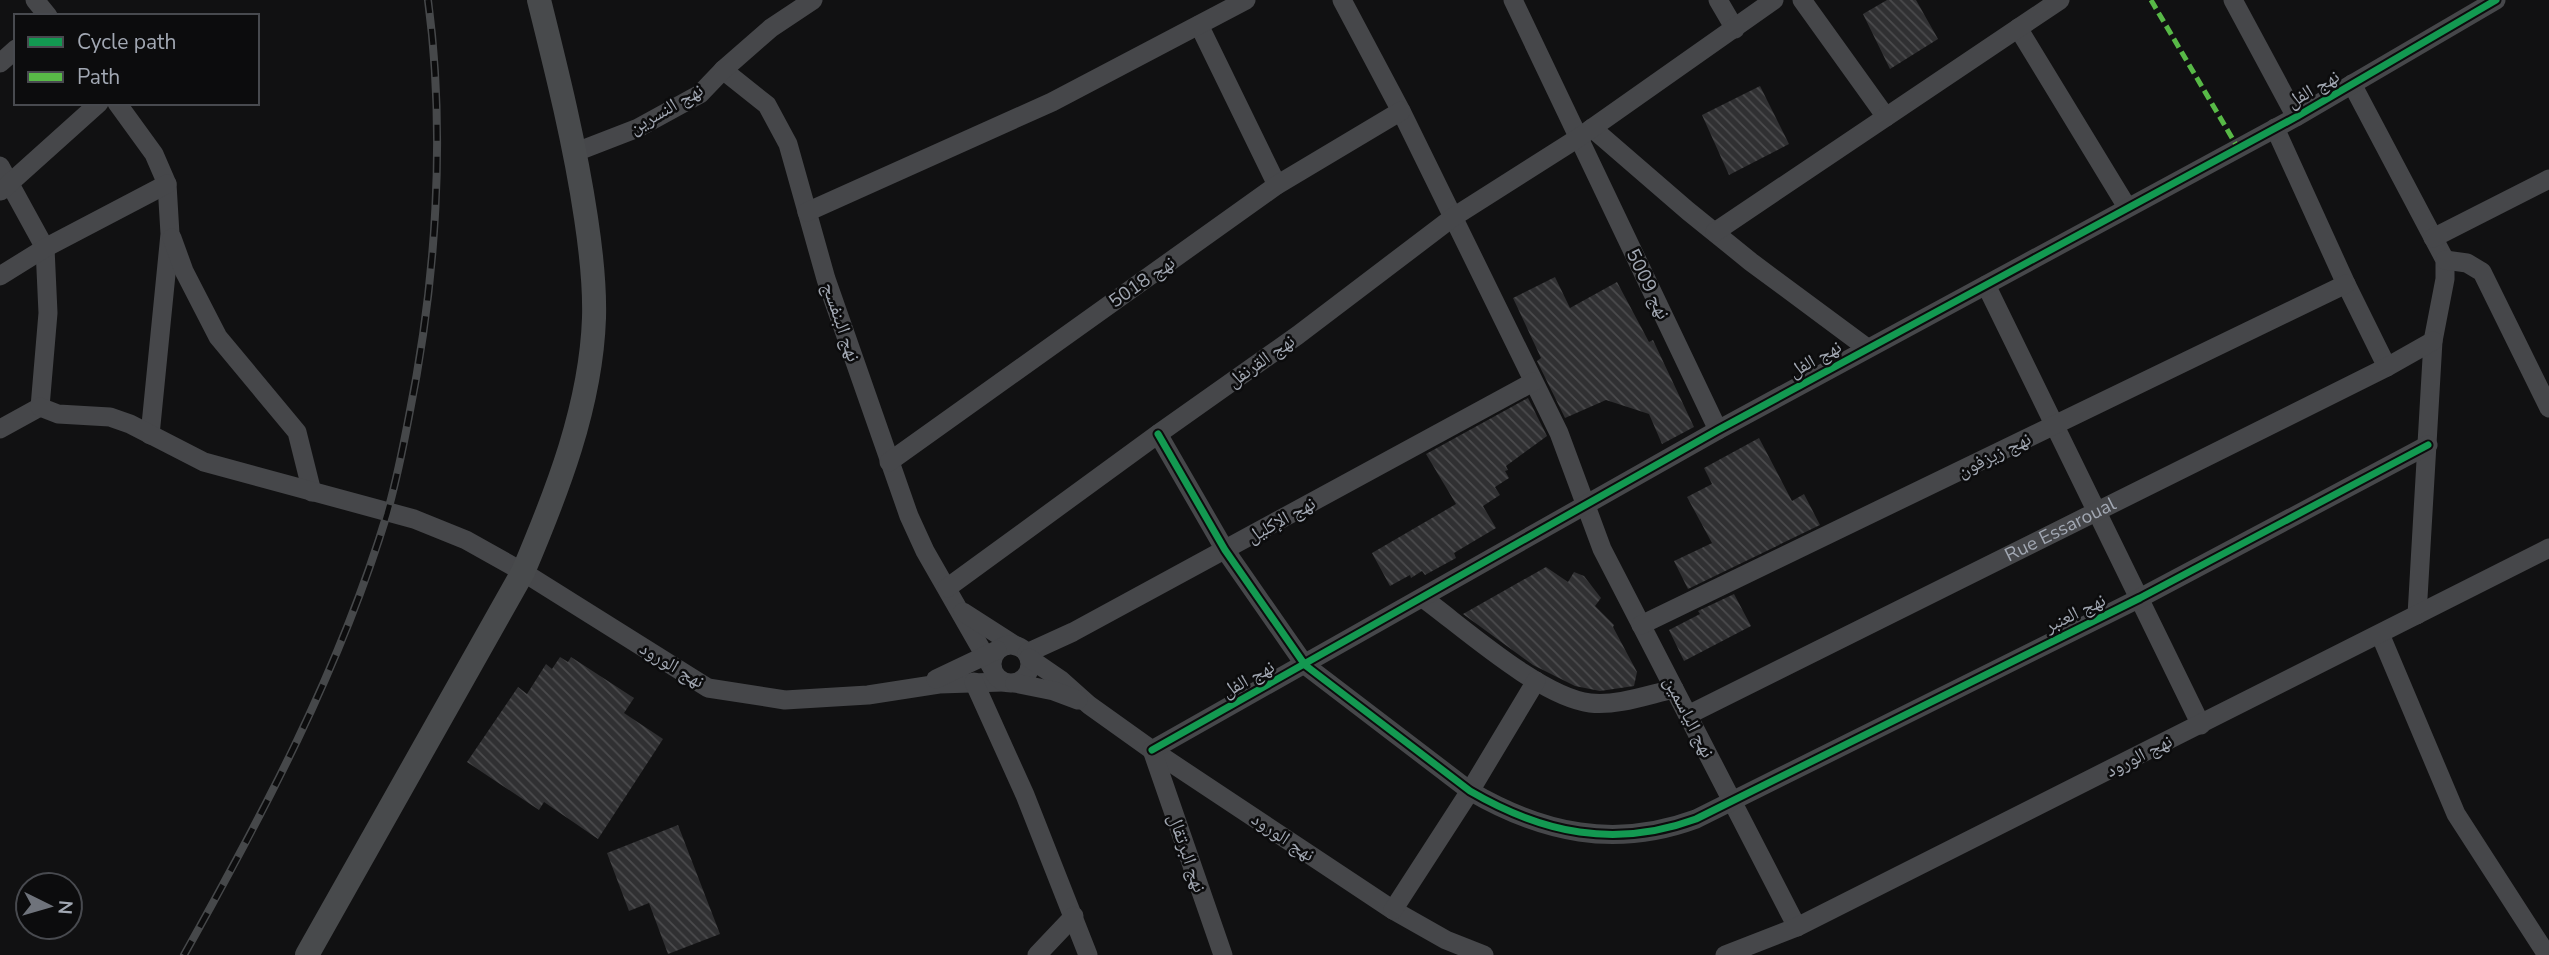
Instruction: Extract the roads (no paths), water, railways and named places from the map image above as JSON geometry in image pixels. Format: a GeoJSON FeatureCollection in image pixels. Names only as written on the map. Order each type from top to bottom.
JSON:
{"type":"FeatureCollection","features":[{"type":"Feature","properties":{"kind":"main road"},"geometry":{"type":"LineString","coordinates":[[307,955],[523,572],[545,520],[573,440],[587,372],[594,319],[593,265],[576,152],[539,0]]}},
{"type":"Feature","properties":{"kind":"street"},"geometry":{"type":"LineString","coordinates":[[35,0],[46,14]]}},
{"type":"Feature","properties":{"kind":"street","name":"نهج النسرين"},"geometry":{"type":"LineString","coordinates":[[576,152],[638,128],[700,94],[771,28],[813,0]]}},
{"type":"Feature","properties":{"kind":"street"},"geometry":{"type":"LineString","coordinates":[[807,212],[1052,102],[1246,0]]}},
{"type":"Feature","properties":{"kind":"street","name":"نهج الياسمين"},"geometry":{"type":"LineString","coordinates":[[1342,0],[1401,110],[1559,433],[1602,549],[1797,927]]}},
{"type":"Feature","properties":{"kind":"street","name":"نهج 5009"},"geometry":{"type":"LineString","coordinates":[[1513,0],[1585,133],[1718,430]]}},
{"type":"Feature","properties":{"kind":"street"},"geometry":{"type":"LineString","coordinates":[[1718,0],[1735,29]]}},
{"type":"Feature","properties":{"kind":"street","name":"نهج القرنفل"},"geometry":{"type":"LineString","coordinates":[[947,587],[1298,335],[1452,218],[1585,133],[1774,0]]}},
{"type":"Feature","properties":{"kind":"street"},"geometry":{"type":"LineString","coordinates":[[1802,0],[1886,117]]}},
{"type":"Feature","properties":{"kind":"street"},"geometry":{"type":"LineString","coordinates":[[1714,233],[2060,0]]}},
{"type":"Feature","properties":{"kind":"street"},"geometry":{"type":"LineString","coordinates":[[2234,0],[2296,117]]}},
{"type":"Feature","properties":{"kind":"street","name":"نهج الفل"},"geometry":{"type":"LineString","coordinates":[[1152,750],[1718,430],[2296,117],[2496,0]]}},
{"type":"Feature","properties":{"kind":"street"},"geometry":{"type":"LineString","coordinates":[[1199,25],[1277,185]]}},
{"type":"Feature","properties":{"kind":"street"},"geometry":{"type":"LineString","coordinates":[[2018,28],[2127,207]]}},
{"type":"Feature","properties":{"kind":"street"},"geometry":{"type":"LineString","coordinates":[[0,62],[14,51]]}},
{"type":"Feature","properties":{"kind":"street","name":"نهج البنفسج"},"geometry":{"type":"LineString","coordinates":[[723,70],[767,105],[788,144],[826,279],[889,462],[925,551],[959,610],[1008,662]]}},
{"type":"Feature","properties":{"kind":"street"},"geometry":{"type":"LineString","coordinates":[[2352,84],[2445,260],[2445,279],[2433,341],[2417,615]]}},
{"type":"Feature","properties":{"kind":"street"},"geometry":{"type":"LineString","coordinates":[[5,189],[97,105]]}},
{"type":"Feature","properties":{"kind":"street"},"geometry":{"type":"LineString","coordinates":[[118,105],[155,154],[167,184],[170,234],[150,435]]}},
{"type":"Feature","properties":{"kind":"street","name":"نهج 5018"},"geometry":{"type":"LineString","coordinates":[[889,462],[1277,185],[1401,110]]}},
{"type":"Feature","properties":{"kind":"street"},"geometry":{"type":"LineString","coordinates":[[2275,128],[2387,367]]}},
{"type":"Feature","properties":{"kind":"street"},"geometry":{"type":"LineString","coordinates":[[1585,133],[1867,348]]}},
{"type":"Feature","properties":{"kind":"street"},"geometry":{"type":"LineString","coordinates":[[0,166],[5,189],[45,248],[48,313],[40,407],[0,429]]}},
{"type":"Feature","properties":{"kind":"street"},"geometry":{"type":"LineString","coordinates":[[2433,238],[2549,179]]}},
{"type":"Feature","properties":{"kind":"street"},"geometry":{"type":"LineString","coordinates":[[0,276],[45,248],[167,184]]}},
{"type":"Feature","properties":{"kind":"street"},"geometry":{"type":"LineString","coordinates":[[170,234],[184,271],[218,337],[297,432],[312,492]]}},
{"type":"Feature","properties":{"kind":"street"},"geometry":{"type":"LineString","coordinates":[[2445,260],[2467,263],[2482,272],[2547,397]]}},
{"type":"Feature","properties":{"kind":"street","name":"نهج زيزفون"},"geometry":{"type":"LineString","coordinates":[[1641,625],[2346,284]]}},
{"type":"Feature","properties":{"kind":"street"},"geometry":{"type":"LineString","coordinates":[[1986,285],[2201,725]]}},
{"type":"Feature","properties":{"kind":"street","name":"Rue Essaroual"},"geometry":{"type":"LineString","coordinates":[[1688,715],[2387,367],[2433,341]]}},
{"type":"Feature","properties":{"kind":"street","name":"نهج الإكليل"},"geometry":{"type":"LineString","coordinates":[[922,685],[1008,662],[1073,632],[1533,382]]}},
{"type":"Feature","properties":{"kind":"street","name":"نهج الورود"},"geometry":{"type":"LineString","coordinates":[[40,407],[58,414],[110,417],[130,424],[204,462],[414,519],[466,540],[523,572],[708,688],[785,700],[867,695],[922,685]]}},
{"type":"Feature","properties":{"kind":"street","name":"نهج العنبر"},"geometry":{"type":"LineString","coordinates":[[1158,433],[1226,550],[1305,665],[1469,791],[1499,808],[1526,820],[1555,827],[1615,834],[1643,834],[1669,829],[1696,819],[2140,598],[2428,444]]}},
{"type":"Feature","properties":{"kind":"street","name":"نهج الورود"},"geometry":{"type":"LineString","coordinates":[[1725,955],[1797,927],[2549,548]]}},
{"type":"Feature","properties":{"kind":"street"},"geometry":{"type":"LineString","coordinates":[[1423,598],[1536,681],[1566,697],[1589,703],[1626,701],[1674,689]]}},
{"type":"Feature","properties":{"kind":"street"},"geometry":{"type":"LineString","coordinates":[[959,610],[1008,662],[1054,691],[1089,705]]}},
{"type":"Feature","properties":{"kind":"street"},"geometry":{"type":"LineString","coordinates":[[2380,634],[2456,814],[2547,955]]}},
{"type":"Feature","properties":{"kind":"street"},"geometry":{"type":"LineString","coordinates":[[922,685],[974,682],[1008,662],[1061,680],[1089,705]]}},
{"type":"Feature","properties":{"kind":"street"},"geometry":{"type":"LineString","coordinates":[[1393,910],[1536,681]]}},
{"type":"Feature","properties":{"kind":"street"},"geometry":{"type":"LineString","coordinates":[[974,682],[1025,795],[1088,955]]}},
{"type":"Feature","properties":{"kind":"street","name":"نهج الورود"},"geometry":{"type":"LineString","coordinates":[[1089,705],[1448,948],[1484,955]]}},
{"type":"Feature","properties":{"kind":"street","name":"نهج البرتقال"},"geometry":{"type":"LineString","coordinates":[[1152,750],[1223,955]]}},
{"type":"Feature","properties":{"kind":"street"},"geometry":{"type":"LineString","coordinates":[[1037,955],[1074,916]]}},
{"type":"Feature","properties":{"kind":"railway"},"geometry":{"type":"LineString","coordinates":[[184,955],[298,740],[347,628],[387,514],[402,453],[418,365],[432,261],[437,156],[428,0]]}}]}
